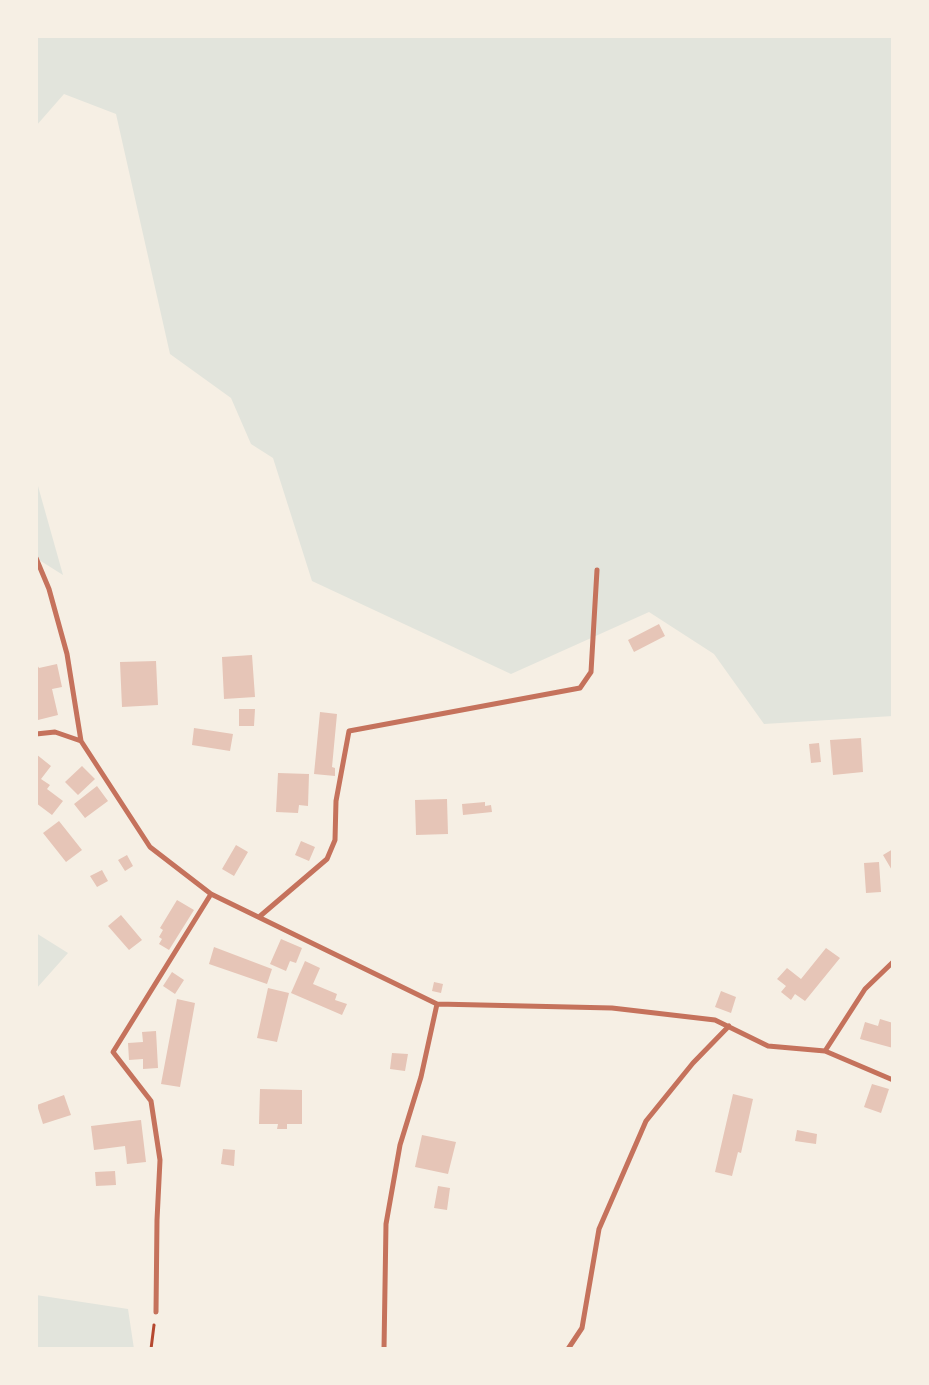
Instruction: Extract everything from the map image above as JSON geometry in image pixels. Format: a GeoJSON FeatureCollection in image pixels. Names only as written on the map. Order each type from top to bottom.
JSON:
{"type":"FeatureCollection","features":[{"type":"Feature","properties":{"kind":"street"},"geometry":{"type":"LineString","coordinates":[[36,558],[49,589],[67,654],[81,741],[150,847],[211,894],[437,1004],[612,1008],[715,1020],[768,1046],[825,1051],[893,1080]]}},
{"type":"Feature","properties":{"kind":"street"},"geometry":{"type":"LineString","coordinates":[[259,917],[327,859],[335,840],[336,801],[349,731],[580,688],[591,672],[597,570]]}},
{"type":"Feature","properties":{"kind":"street"},"geometry":{"type":"LineString","coordinates":[[36,734],[56,732],[81,741]]}},
{"type":"Feature","properties":{"kind":"street"},"geometry":{"type":"LineString","coordinates":[[156,1312],[160,1160],[150,1101],[113,1052],[211,894]]}},
{"type":"Feature","properties":{"kind":"street"},"geometry":{"type":"LineString","coordinates":[[825,1051],[865,989],[893,962]]}},
{"type":"Feature","properties":{"kind":"street"},"geometry":{"type":"LineString","coordinates":[[384,1349],[386,1224],[400,1145],[421,1077],[437,1004]]}},
{"type":"Feature","properties":{"kind":"street"},"geometry":{"type":"LineString","coordinates":[[568,1349],[582,1328],[599,1229],[646,1120],[692,1064],[729,1026]]}},
{"type":"Feature","properties":{"kind":"path"},"geometry":{"type":"LineString","coordinates":[[151,1349],[156,1312]]}},
{"type":"Feature","properties":{"kind":"shaded area"},"geometry":{"type":"Polygon","coordinates":[[[36,36],[893,36],[893,716],[764,724],[714,654],[649,612],[511,674],[312,581],[273,458],[251,444],[231,398],[170,354],[116,114],[64,94],[36,126],[36,36]]]}},
{"type":"Feature","properties":{"kind":"shaded area"},"geometry":{"type":"Polygon","coordinates":[[[36,479],[63,575],[36,558],[36,479]]]}},
{"type":"Feature","properties":{"kind":"shaded area"},"geometry":{"type":"Polygon","coordinates":[[[36,933],[68,953],[36,989],[36,933]]]}},
{"type":"Feature","properties":{"kind":"shaded area"},"geometry":{"type":"Polygon","coordinates":[[[36,1295],[128,1309],[134,1349],[36,1349],[36,1295]]]}},
{"type":"Feature","properties":{"kind":"building"},"geometry":{"type":"Polygon","coordinates":[[[659,624],[665,636],[634,652],[628,640],[659,624]]]}},
{"type":"Feature","properties":{"kind":"building"},"geometry":{"type":"Polygon","coordinates":[[[252,655],[255,697],[224,699],[222,657],[252,655]]]}},
{"type":"Feature","properties":{"kind":"building"},"geometry":{"type":"Polygon","coordinates":[[[156,661],[158,705],[122,707],[120,662],[156,661]]]}},
{"type":"Feature","properties":{"kind":"building"},"geometry":{"type":"Polygon","coordinates":[[[36,663],[39,668],[57,664],[62,687],[52,689],[58,715],[38,720],[36,663]]]}},
{"type":"Feature","properties":{"kind":"building"},"geometry":{"type":"Polygon","coordinates":[[[239,709],[255,709],[254,726],[239,726],[239,709]]]}},
{"type":"Feature","properties":{"kind":"building"},"geometry":{"type":"Polygon","coordinates":[[[320,712],[337,714],[332,767],[335,768],[335,776],[314,774],[320,712]]]}},
{"type":"Feature","properties":{"kind":"building"},"geometry":{"type":"Polygon","coordinates":[[[194,728],[233,734],[230,751],[192,745],[194,728]]]}},
{"type":"Feature","properties":{"kind":"building"},"geometry":{"type":"Polygon","coordinates":[[[861,738],[863,772],[833,775],[830,740],[861,738]]]}},
{"type":"Feature","properties":{"kind":"building"},"geometry":{"type":"Polygon","coordinates":[[[819,743],[821,762],[811,763],[809,744],[819,743]]]}},
{"type":"Feature","properties":{"kind":"building"},"geometry":{"type":"Polygon","coordinates":[[[36,754],[51,766],[41,779],[50,785],[47,789],[63,801],[52,815],[36,803],[36,754]]]}},
{"type":"Feature","properties":{"kind":"building"},"geometry":{"type":"Polygon","coordinates":[[[82,766],[95,779],[78,795],[65,782],[82,766]]]}},
{"type":"Feature","properties":{"kind":"building"},"geometry":{"type":"Polygon","coordinates":[[[278,773],[309,774],[308,806],[299,805],[298,813],[276,812],[278,773]]]}},
{"type":"Feature","properties":{"kind":"building"},"geometry":{"type":"Polygon","coordinates":[[[97,786],[108,801],[85,818],[74,804],[97,786]]]}},
{"type":"Feature","properties":{"kind":"building"},"geometry":{"type":"Polygon","coordinates":[[[447,799],[448,834],[416,835],[415,800],[447,799]]]}},
{"type":"Feature","properties":{"kind":"building"},"geometry":{"type":"Polygon","coordinates":[[[485,802],[485,806],[491,805],[492,812],[463,815],[462,804],[485,802]]]}},
{"type":"Feature","properties":{"kind":"building"},"geometry":{"type":"Polygon","coordinates":[[[59,821],[82,850],[66,862],[43,833],[59,821]]]}},
{"type":"Feature","properties":{"kind":"building"},"geometry":{"type":"Polygon","coordinates":[[[301,841],[315,847],[309,861],[295,855],[301,841]]]}},
{"type":"Feature","properties":{"kind":"building"},"geometry":{"type":"Polygon","coordinates":[[[236,845],[248,852],[234,876],[222,869],[236,845]]]}},
{"type":"Feature","properties":{"kind":"building"},"geometry":{"type":"Polygon","coordinates":[[[893,849],[893,872],[883,855],[893,849]]]}},
{"type":"Feature","properties":{"kind":"building"},"geometry":{"type":"Polygon","coordinates":[[[127,855],[133,866],[125,871],[118,860],[127,855]]]}},
{"type":"Feature","properties":{"kind":"building"},"geometry":{"type":"Polygon","coordinates":[[[879,862],[881,892],[866,893],[864,863],[879,862]]]}},
{"type":"Feature","properties":{"kind":"building"},"geometry":{"type":"Polygon","coordinates":[[[102,870],[108,881],[97,887],[90,876],[102,870]]]}},
{"type":"Feature","properties":{"kind":"building"},"geometry":{"type":"Polygon","coordinates":[[[177,900],[194,910],[169,950],[159,944],[162,939],[159,937],[163,930],[160,928],[177,900]]]}},
{"type":"Feature","properties":{"kind":"building"},"geometry":{"type":"Polygon","coordinates":[[[121,915],[142,940],[129,950],[108,926],[121,915]]]}},
{"type":"Feature","properties":{"kind":"building"},"geometry":{"type":"Polygon","coordinates":[[[281,939],[302,948],[296,963],[290,961],[286,971],[270,964],[281,939]]]}},
{"type":"Feature","properties":{"kind":"building"},"geometry":{"type":"Polygon","coordinates":[[[214,947],[272,969],[267,984],[209,964],[214,947]]]}},
{"type":"Feature","properties":{"kind":"building"},"geometry":{"type":"Polygon","coordinates":[[[826,948],[840,958],[805,1001],[795,994],[791,1000],[781,992],[786,986],[777,979],[787,968],[801,979],[826,948]]]}},
{"type":"Feature","properties":{"kind":"building"},"geometry":{"type":"Polygon","coordinates":[[[305,961],[320,968],[313,984],[337,994],[335,1000],[347,1004],[342,1015],[291,993],[305,961]]]}},
{"type":"Feature","properties":{"kind":"building"},"geometry":{"type":"Polygon","coordinates":[[[172,972],[184,980],[175,994],[163,986],[172,972]]]}},
{"type":"Feature","properties":{"kind":"building"},"geometry":{"type":"Polygon","coordinates":[[[434,982],[443,984],[441,993],[432,991],[434,982]]]}},
{"type":"Feature","properties":{"kind":"building"},"geometry":{"type":"Polygon","coordinates":[[[268,988],[289,993],[277,1042],[257,1038],[268,988]]]}},
{"type":"Feature","properties":{"kind":"building"},"geometry":{"type":"Polygon","coordinates":[[[721,991],[736,997],[731,1013],[715,1007],[721,991]]]}},
{"type":"Feature","properties":{"kind":"building"},"geometry":{"type":"Polygon","coordinates":[[[177,999],[195,1003],[180,1087],[161,1084],[177,999]]]}},
{"type":"Feature","properties":{"kind":"building"},"geometry":{"type":"Polygon","coordinates":[[[880,1019],[893,1023],[893,1048],[860,1039],[865,1022],[878,1026],[880,1019]]]}},
{"type":"Feature","properties":{"kind":"building"},"geometry":{"type":"Polygon","coordinates":[[[156,1031],[158,1068],[143,1069],[143,1059],[129,1060],[128,1043],[143,1042],[142,1032],[156,1031]]]}},
{"type":"Feature","properties":{"kind":"building"},"geometry":{"type":"Polygon","coordinates":[[[392,1053],[408,1054],[405,1071],[390,1069],[392,1053]]]}},
{"type":"Feature","properties":{"kind":"building"},"geometry":{"type":"Polygon","coordinates":[[[872,1084],[889,1089],[881,1113],[864,1107],[872,1084]]]}},
{"type":"Feature","properties":{"kind":"building"},"geometry":{"type":"Polygon","coordinates":[[[260,1089],[302,1090],[302,1124],[287,1124],[287,1129],[277,1129],[278,1124],[259,1124],[260,1089]]]}},
{"type":"Feature","properties":{"kind":"building"},"geometry":{"type":"Polygon","coordinates":[[[733,1094],[753,1099],[741,1153],[738,1152],[732,1176],[715,1172],[733,1094]]]}},
{"type":"Feature","properties":{"kind":"building"},"geometry":{"type":"Polygon","coordinates":[[[64,1095],[71,1115],[43,1124],[37,1105],[64,1095]]]}},
{"type":"Feature","properties":{"kind":"building"},"geometry":{"type":"Polygon","coordinates":[[[141,1120],[146,1162],[127,1164],[125,1146],[94,1150],[91,1126],[141,1120]]]}},
{"type":"Feature","properties":{"kind":"building"},"geometry":{"type":"Polygon","coordinates":[[[797,1130],[817,1134],[816,1144],[795,1141],[797,1130]]]}},
{"type":"Feature","properties":{"kind":"building"},"geometry":{"type":"Polygon","coordinates":[[[422,1135],[456,1142],[448,1174],[415,1167],[422,1135]]]}},
{"type":"Feature","properties":{"kind":"building"},"geometry":{"type":"Polygon","coordinates":[[[223,1149],[235,1150],[234,1166],[221,1164],[223,1149]]]}},
{"type":"Feature","properties":{"kind":"building"},"geometry":{"type":"Polygon","coordinates":[[[115,1171],[116,1185],[96,1186],[95,1172],[115,1171]]]}},
{"type":"Feature","properties":{"kind":"building"},"geometry":{"type":"Polygon","coordinates":[[[438,1186],[450,1188],[447,1210],[434,1208],[438,1186]]]}}]}
